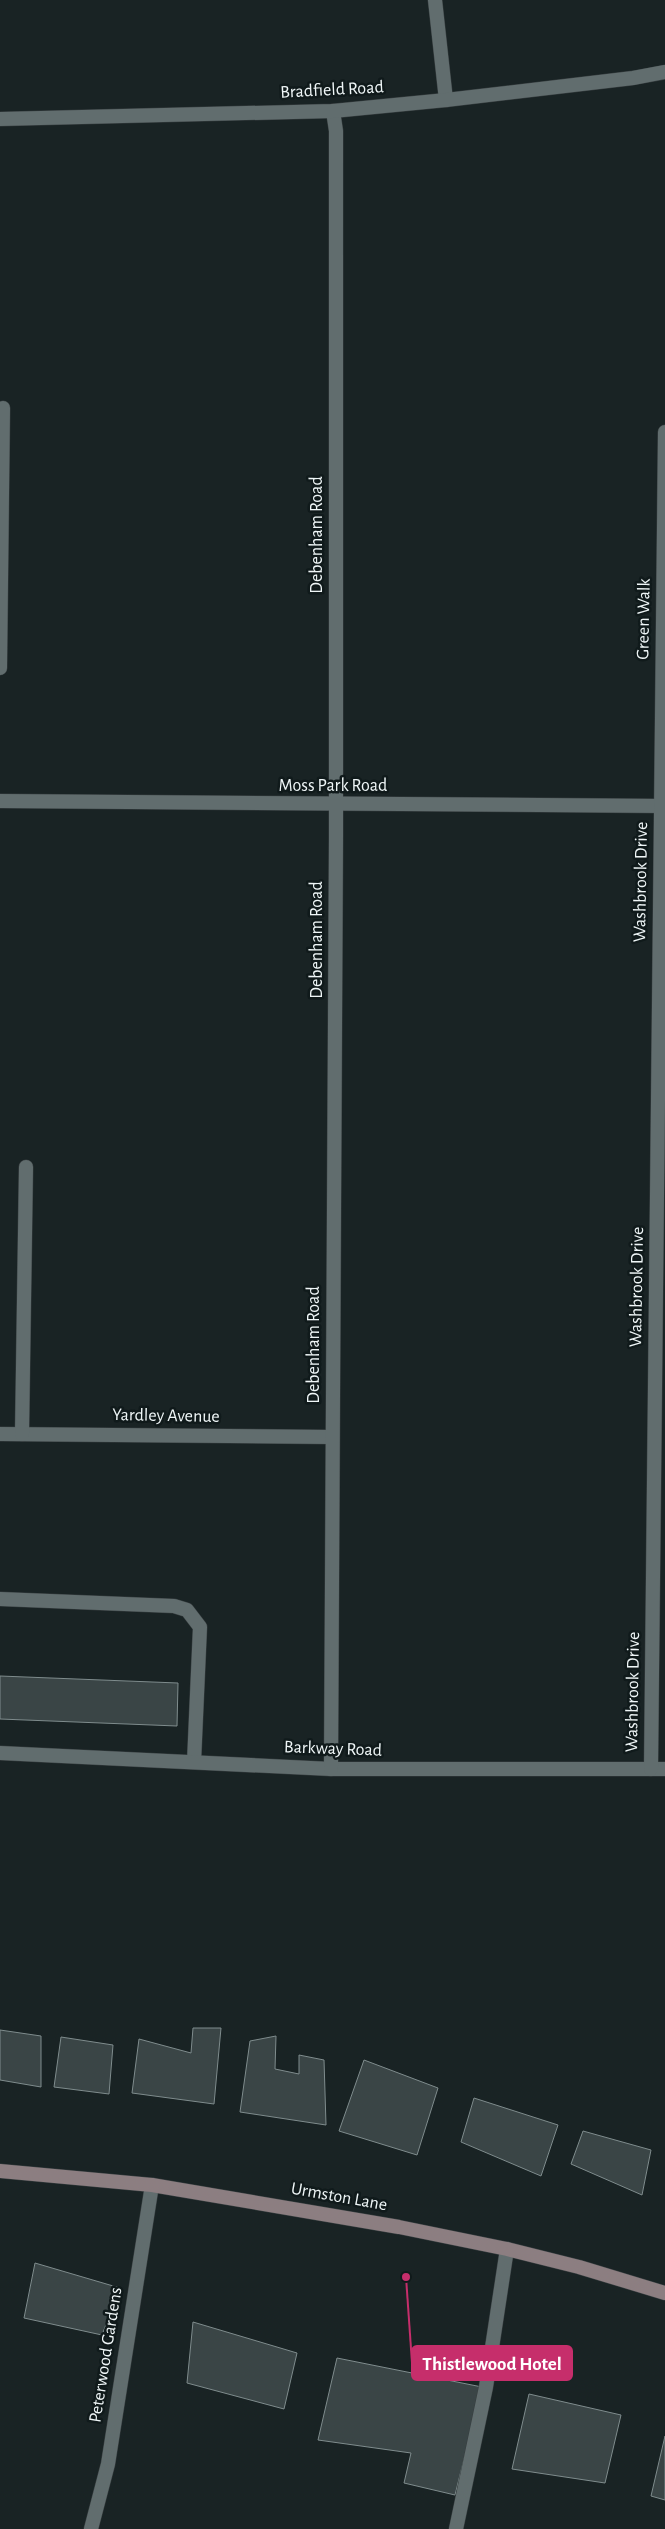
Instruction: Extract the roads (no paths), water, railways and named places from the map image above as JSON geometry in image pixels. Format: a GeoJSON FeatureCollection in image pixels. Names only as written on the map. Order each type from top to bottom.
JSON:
{"type":"FeatureCollection","features":[{"type":"Feature","properties":{"kind":"main road","name":"Urmston Lane"},"geometry":{"type":"LineString","coordinates":[[0,2171],[152,2185],[399,2227],[508,2249],[579,2266],[665,2293]]}},
{"type":"Feature","properties":{"kind":"street"},"geometry":{"type":"LineString","coordinates":[[435,0],[446,100]]}},
{"type":"Feature","properties":{"kind":"street","name":"Bradfield Road"},"geometry":{"type":"LineString","coordinates":[[0,119],[333,110],[446,100],[633,78],[665,72]]}},
{"type":"Feature","properties":{"kind":"street","name":"Debenham Road"},"geometry":{"type":"LineString","coordinates":[[331,1769],[336,805],[336,131],[333,110]]}},
{"type":"Feature","properties":{"kind":"street"},"geometry":{"type":"LineString","coordinates":[[0,668],[3,408]]}},
{"type":"Feature","properties":{"kind":"street","name":"Green Walk"},"geometry":{"type":"LineString","coordinates":[[662,806],[665,432]]}},
{"type":"Feature","properties":{"kind":"street","name":"Moss Park Road"},"geometry":{"type":"LineString","coordinates":[[0,801],[662,806]]}},
{"type":"Feature","properties":{"kind":"street","name":"Washbrook Drive"},"geometry":{"type":"LineString","coordinates":[[658,1769],[662,806]]}},
{"type":"Feature","properties":{"kind":"street"},"geometry":{"type":"LineString","coordinates":[[22,1434],[26,1167]]}},
{"type":"Feature","properties":{"kind":"street","name":"Yardley Avenue"},"geometry":{"type":"LineString","coordinates":[[0,1434],[332,1437]]}},
{"type":"Feature","properties":{"kind":"street"},"geometry":{"type":"LineString","coordinates":[[0,1598],[174,1606],[187,1610],[200,1627],[194,1762]]}},
{"type":"Feature","properties":{"kind":"street","name":"Barkway Road"},"geometry":{"type":"LineString","coordinates":[[0,1753],[331,1769],[658,1769]]}},
{"type":"Feature","properties":{"kind":"street","name":"Peterwood Gardens"},"geometry":{"type":"LineString","coordinates":[[91,2529],[108,2464],[152,2185]]}},
{"type":"Feature","properties":{"kind":"street"},"geometry":{"type":"LineString","coordinates":[[456,2529],[486,2387],[508,2249]]}},
{"type":"Feature","properties":{"kind":"place","name":"Thistlewood Hotel"},"geometry":{"type":"Point","coordinates":[406,2277]}}]}
